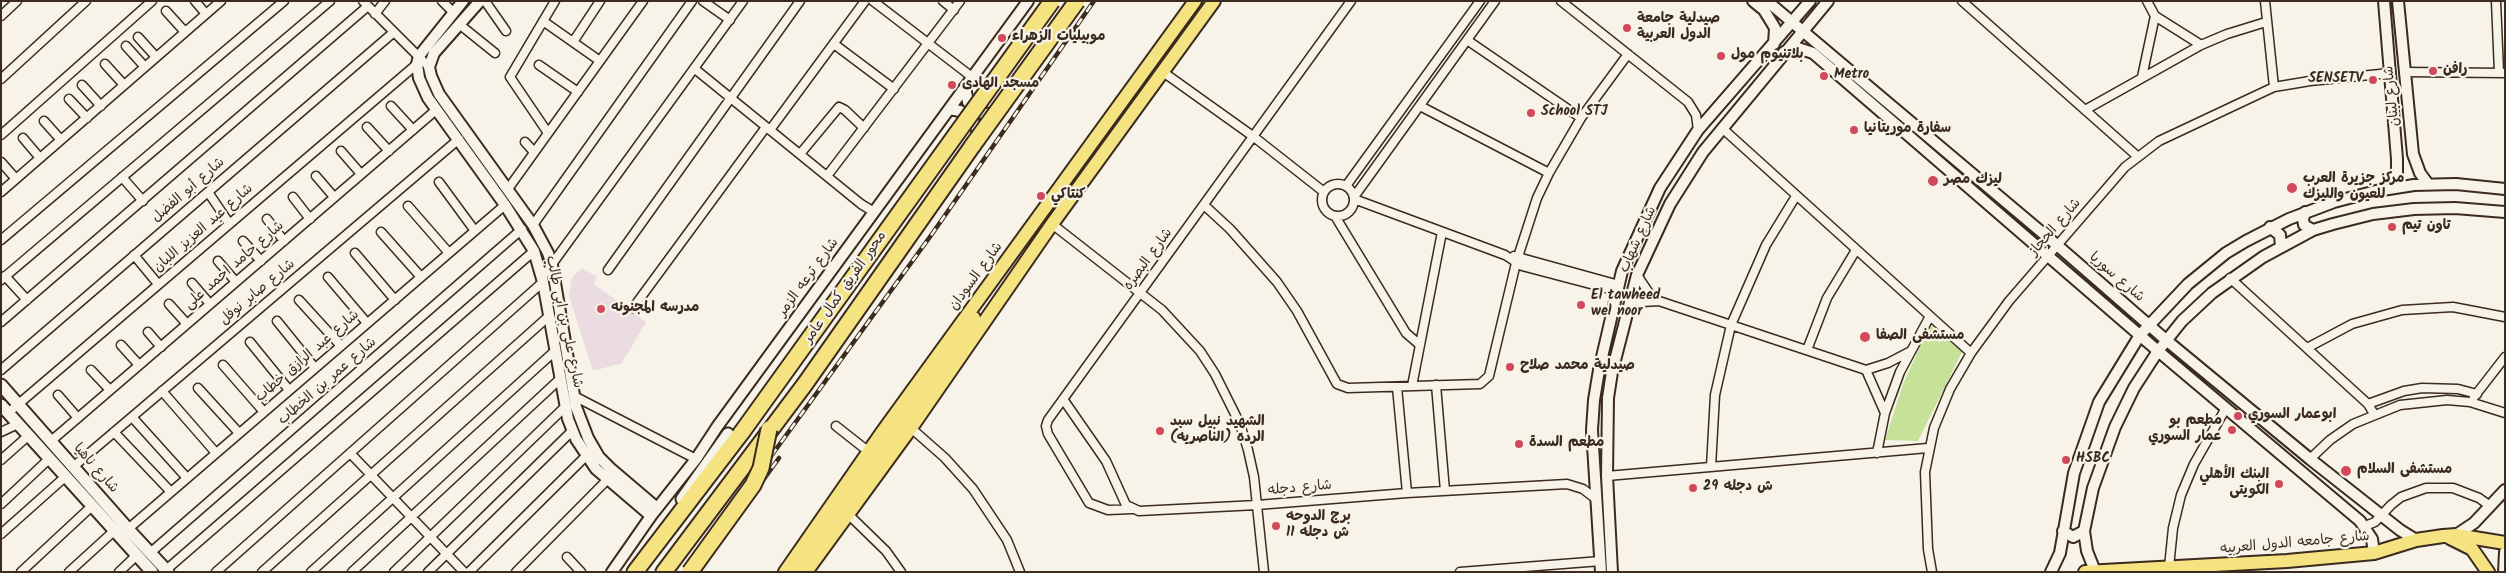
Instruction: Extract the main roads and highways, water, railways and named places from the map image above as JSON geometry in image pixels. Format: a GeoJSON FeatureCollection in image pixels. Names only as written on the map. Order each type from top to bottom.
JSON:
{"type":"FeatureCollection","features":[{"type":"Feature","properties":{"kind":"highway","name":"محور الفريق كمال عامر"},"geometry":{"type":"LineString","coordinates":[[635,572],[788,371],[1052,1]]}},
{"type":"Feature","properties":{"kind":"highway","name":"محور الفريق كمال عامر"},"geometry":{"type":"LineString","coordinates":[[664,572],[769,429],[805,384],[1076,1]]}},
{"type":"Feature","properties":{"kind":"highway"},"geometry":{"type":"LineString","coordinates":[[690,572],[753,485],[761,468],[769,429]]}},
{"type":"Feature","properties":{"kind":"main road","name":"شارع السودان"},"geometry":{"type":"LineString","coordinates":[[785,572],[869,452],[1195,1]]}},
{"type":"Feature","properties":{"kind":"main road"},"geometry":{"type":"LineString","coordinates":[[806,572],[911,428],[1052,224],[1214,1]]}},
{"type":"Feature","properties":{"kind":"main road"},"geometry":{"type":"LineString","coordinates":[[1151,64],[1163,72]]}},
{"type":"Feature","properties":{"kind":"main road"},"geometry":{"type":"LineString","coordinates":[[796,572],[962,337],[974,318],[978,301]]}},
{"type":"Feature","properties":{"kind":"main road","name":"شارع ناهيا"},"geometry":{"type":"LineString","coordinates":[[1,385],[167,571]]}},
{"type":"Feature","properties":{"kind":"main road","name":"شارع ناهيا"},"geometry":{"type":"LineString","coordinates":[[5,409],[152,572]]}},
{"type":"Feature","properties":{"kind":"main road"},"geometry":{"type":"LineString","coordinates":[[631,572],[728,434]]}},
{"type":"Feature","properties":{"kind":"main road"},"geometry":{"type":"LineString","coordinates":[[2451,536],[2472,549],[2482,560],[2488,572]]}},
{"type":"Feature","properties":{"kind":"main road","name":"شارع جامعه الدول العربيه"},"geometry":{"type":"LineString","coordinates":[[2090,571],[2169,567],[2196,569],[2374,553],[2416,540],[2451,536],[2505,543]]}},
{"type":"Feature","properties":{"kind":"railway"},"geometry":{"type":"LineString","coordinates":[[687,572],[932,234],[1094,1]]}},
{"type":"Feature","properties":{"kind":"railway"},"geometry":{"type":"LineString","coordinates":[[697,572],[779,458]]}},
{"type":"Feature","properties":{"kind":"place","name":"صيدلية جامعة الدول العربية"},"geometry":{"type":"Point","coordinates":[1627,28]}},
{"type":"Feature","properties":{"kind":"place","name":"موبيليات الزهراء"},"geometry":{"type":"Point","coordinates":[1002,38]}},
{"type":"Feature","properties":{"kind":"place","name":"بلاتنيوم مول"},"geometry":{"type":"Point","coordinates":[1721,56]}},
{"type":"Feature","properties":{"kind":"place","name":"رافن"},"geometry":{"type":"Point","coordinates":[2433,71]}},
{"type":"Feature","properties":{"kind":"place","name":"Metro"},"geometry":{"type":"Point","coordinates":[1824,76]}},
{"type":"Feature","properties":{"kind":"place","name":"SENSETV"},"geometry":{"type":"Point","coordinates":[2373,80]}},
{"type":"Feature","properties":{"kind":"place","name":"مسجد الهادى"},"geometry":{"type":"Point","coordinates":[952,85]}},
{"type":"Feature","properties":{"kind":"place","name":"School STJ"},"geometry":{"type":"Point","coordinates":[1531,113]}},
{"type":"Feature","properties":{"kind":"place","name":"سفارة موريتانيا"},"geometry":{"type":"Point","coordinates":[1854,130]}},
{"type":"Feature","properties":{"kind":"place","name":"ليزك مصر"},"geometry":{"type":"Point","coordinates":[1933,181]}},
{"type":"Feature","properties":{"kind":"place","name":"مركز جزيرة العرب للعيون والليزك"},"geometry":{"type":"Point","coordinates":[2292,188]}},
{"type":"Feature","properties":{"kind":"place","name":"كنتاكي"},"geometry":{"type":"Point","coordinates":[1041,196]}},
{"type":"Feature","properties":{"kind":"place","name":"تاون تيم"},"geometry":{"type":"Point","coordinates":[2392,227]}},
{"type":"Feature","properties":{"kind":"place","name":"El tawheed wel noor"},"geometry":{"type":"Point","coordinates":[1581,305]}},
{"type":"Feature","properties":{"kind":"place","name":"مدرسه المجنونه"},"geometry":{"type":"Point","coordinates":[601,309]}},
{"type":"Feature","properties":{"kind":"place","name":"مستشفى الصفا"},"geometry":{"type":"Point","coordinates":[1865,337]}},
{"type":"Feature","properties":{"kind":"place","name":"صيدلية محمد صلاح"},"geometry":{"type":"Point","coordinates":[1510,367]}},
{"type":"Feature","properties":{"kind":"place","name":"ابوعمار السوري"},"geometry":{"type":"Point","coordinates":[2238,416]}},
{"type":"Feature","properties":{"kind":"place","name":"مطعم بو عمار السوري"},"geometry":{"type":"Point","coordinates":[2232,430]}},
{"type":"Feature","properties":{"kind":"place","name":"الشهيد نبيل سيد الرده (الناصريه)"},"geometry":{"type":"Point","coordinates":[1160,431]}},
{"type":"Feature","properties":{"kind":"place","name":"مطعم السدة"},"geometry":{"type":"Point","coordinates":[1519,444]}},
{"type":"Feature","properties":{"kind":"place","name":"HSBC"},"geometry":{"type":"Point","coordinates":[2066,460]}},
{"type":"Feature","properties":{"kind":"place","name":"مستشفى السلام"},"geometry":{"type":"Point","coordinates":[2346,471]}},
{"type":"Feature","properties":{"kind":"place","name":"البنك الأهلي الكويتى"},"geometry":{"type":"Point","coordinates":[2279,484]}},
{"type":"Feature","properties":{"kind":"place","name":"29 ش دجله"},"geometry":{"type":"Point","coordinates":[1693,488]}},
{"type":"Feature","properties":{"kind":"place","name":"برج الدوحه 11 ش دجله"},"geometry":{"type":"Point","coordinates":[1276,526]}}]}
